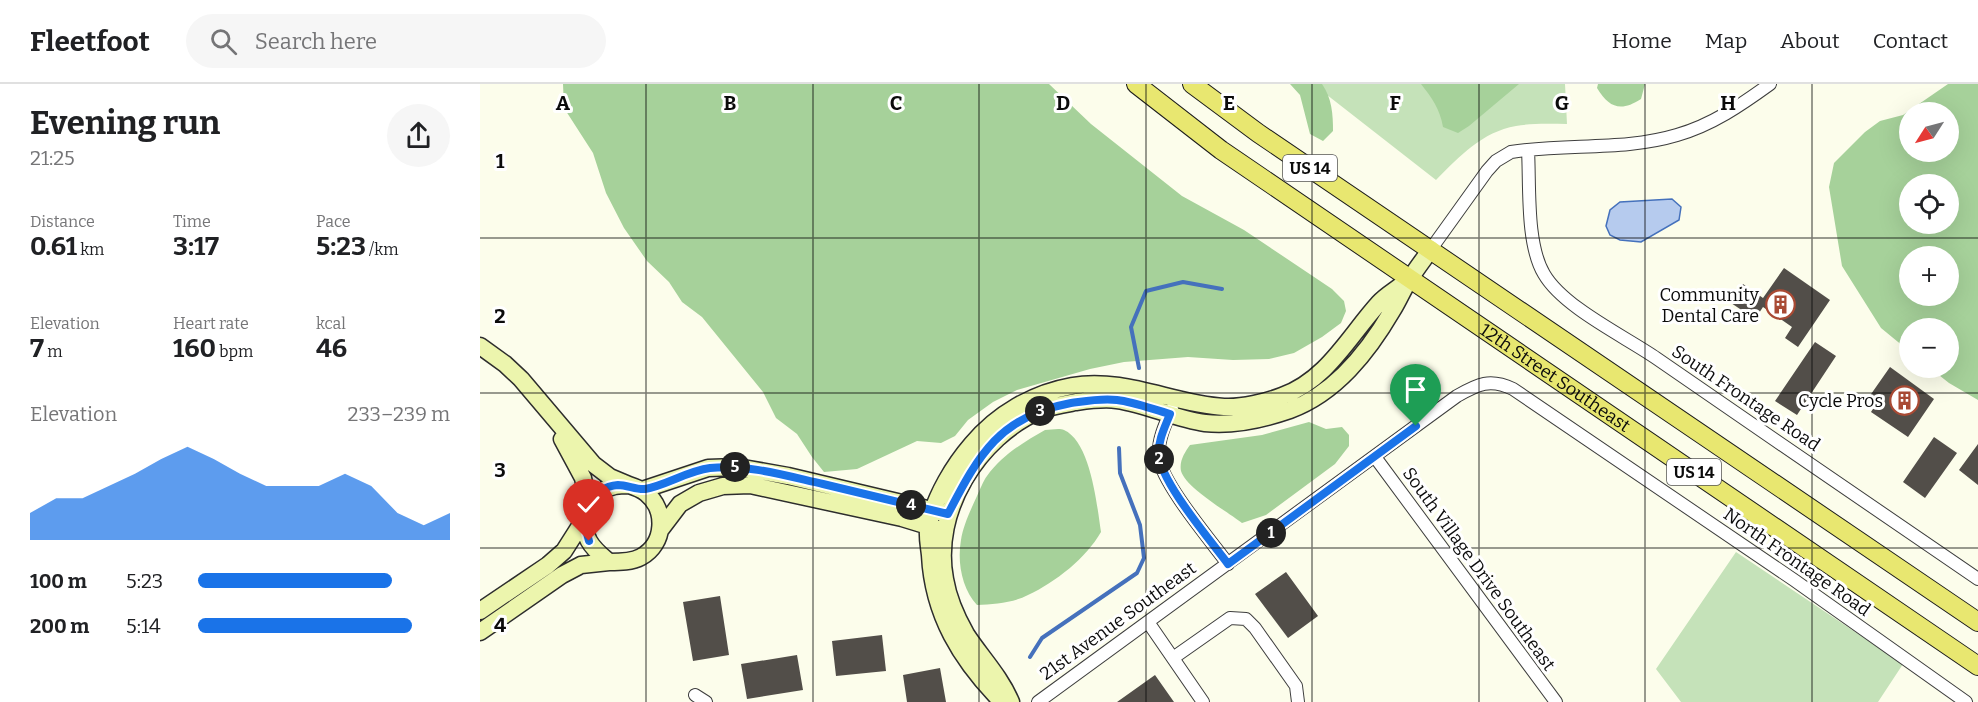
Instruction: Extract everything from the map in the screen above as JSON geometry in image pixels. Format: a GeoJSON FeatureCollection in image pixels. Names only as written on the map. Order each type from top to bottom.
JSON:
{"type":"FeatureCollection","features":[{"type":"Feature","properties":{"kind":"main road","name":"12th Street Southeast"},"geometry":{"type":"LineString","coordinates":[[1136,84],[1221,150],[1978,666]]}},
{"type":"Feature","properties":{"kind":"main road","name":"12th Street Southeast"},"geometry":{"type":"LineString","coordinates":[[1192,84],[1258,133],[1978,622]]}},
{"type":"Feature","properties":{"kind":"street"},"geometry":{"type":"LineString","coordinates":[[1011,702],[1004,685],[966,633],[954,607],[945,580],[938,520],[976,461],[997,438],[1020,421],[1043,410],[1093,399],[1117,400],[1205,423],[1240,422],[1290,410],[1329,388],[1356,362],[1392,312],[1409,279],[1496,161],[1511,152],[1635,143],[1677,135],[1713,121],[1770,84]]}},
{"type":"Feature","properties":{"kind":"street","name":"South Frontage Road"},"geometry":{"type":"LineString","coordinates":[[1528,150],[1536,257],[1556,291],[1572,305],[1634,343],[1978,579]]}},
{"type":"Feature","properties":{"kind":"street"},"geometry":{"type":"LineString","coordinates":[[1002,702],[955,644],[945,624],[932,580],[938,520],[950,476],[963,454],[975,440],[1000,417],[1024,403],[1073,386],[1131,387],[1203,405],[1227,407],[1282,396],[1303,386],[1326,367],[1346,346],[1380,302],[1409,279]]}},
{"type":"Feature","properties":{"kind":"street"},"geometry":{"type":"LineString","coordinates":[[480,346],[506,364],[521,379],[593,464],[610,477],[636,487],[649,495],[657,505],[661,516],[661,529],[657,541],[649,552],[639,558],[623,562],[581,566],[562,575],[480,632]]}},
{"type":"Feature","properties":{"kind":"street"},"geometry":{"type":"LineString","coordinates":[[521,379],[567,446],[584,478],[586,531],[589,541],[609,562]]}},
{"type":"Feature","properties":{"kind":"street","name":"21st Avenue Southeast"},"geometry":{"type":"LineString","coordinates":[[1038,702],[1457,396],[1484,383]]}},
{"type":"Feature","properties":{"kind":"street","name":"North Frontage Road"},"geometry":{"type":"LineString","coordinates":[[1484,383],[1500,383],[1523,396],[1794,580],[1961,701]]}},
{"type":"Feature","properties":{"kind":"street"},"geometry":{"type":"LineString","coordinates":[[1177,398],[1159,442],[1158,456],[1161,468],[1228,564]]}},
{"type":"Feature","properties":{"kind":"street","name":"South Village Drive Southeast"},"geometry":{"type":"LineString","coordinates":[[1375,457],[1556,702]]}},
{"type":"Feature","properties":{"kind":"street"},"geometry":{"type":"LineString","coordinates":[[480,612],[548,565],[564,551],[603,490],[615,486],[636,487],[708,468],[737,467],[788,476],[938,520]]}},
{"type":"Feature","properties":{"kind":"street"},"geometry":{"type":"LineString","coordinates":[[661,529],[680,504],[699,493],[723,486],[750,485],[882,513],[938,520]]}},
{"type":"Feature","properties":{"kind":"street"},"geometry":{"type":"LineString","coordinates":[[1173,658],[1230,618],[1246,619],[1255,628],[1296,686],[1298,702]]}},
{"type":"Feature","properties":{"kind":"street"},"geometry":{"type":"LineString","coordinates":[[1148,622],[1203,702]]}},
{"type":"Feature","properties":{"kind":"street"},"geometry":{"type":"LineString","coordinates":[[695,695],[706,702]]}},
{"type":"Feature","properties":{"kind":"green space"},"geometry":{"type":"Polygon","coordinates":[[[563,84],[1049,84],[1091,124],[1182,196],[1244,230],[1332,289],[1344,301],[1346,311],[1341,323],[1294,353],[1269,359],[1233,360],[1188,357],[1124,362],[1090,369],[1017,390],[993,402],[968,420],[955,436],[941,443],[917,441],[857,469],[824,472],[797,434],[776,418],[763,392],[702,317],[682,302],[669,282],[647,261],[624,228],[606,193],[593,153],[564,108],[563,84]]]}},
{"type":"Feature","properties":{"kind":"green space"},"geometry":{"type":"Polygon","coordinates":[[[1290,84],[1322,84],[1325,89],[1331,107],[1333,131],[1323,141],[1310,134],[1300,95],[1290,84]]]}},
{"type":"Feature","properties":{"kind":"green space"},"geometry":{"type":"Polygon","coordinates":[[[1313,84],[1565,84],[1567,124],[1522,125],[1504,129],[1472,146],[1436,180],[1313,84]]]}},
{"type":"Feature","properties":{"kind":"green space"},"geometry":{"type":"Polygon","coordinates":[[[1421,84],[1519,84],[1458,133],[1443,127],[1435,104],[1421,84]]]}},
{"type":"Feature","properties":{"kind":"green space"},"geometry":{"type":"Polygon","coordinates":[[[1598,84],[1645,84],[1641,99],[1621,107],[1606,100],[1597,88],[1598,84]]]}},
{"type":"Feature","properties":{"kind":"green space"},"geometry":{"type":"Polygon","coordinates":[[[1948,84],[1978,84],[1978,400],[1943,378],[1959,378],[1959,318],[1899,318],[1899,343],[1881,328],[1842,266],[1829,187],[1834,163],[1865,132],[1880,121],[1899,116],[1899,162],[1959,162],[1959,102],[1922,102],[1948,84]]]}},
{"type":"Feature","properties":{"kind":"green space"},"geometry":{"type":"Polygon","coordinates":[[[1309,422],[1326,429],[1342,427],[1349,435],[1349,446],[1335,464],[1266,515],[1242,523],[1199,492],[1184,478],[1181,471],[1184,454],[1190,445],[1262,435],[1309,422]]]}},
{"type":"Feature","properties":{"kind":"green space"},"geometry":{"type":"Polygon","coordinates":[[[1045,430],[1064,430],[1081,447],[1095,491],[1101,532],[1079,560],[1039,590],[1010,601],[977,605],[964,583],[960,566],[961,540],[968,518],[984,480],[993,468],[1029,439],[1045,430]]]}},
{"type":"Feature","properties":{"kind":"green space"},"geometry":{"type":"Polygon","coordinates":[[[1736,552],[1903,664],[1878,702],[1681,702],[1656,669],[1736,552]]]}},
{"type":"Feature","properties":{"kind":"water"},"geometry":{"type":"Polygon","coordinates":[[[1672,199],[1681,207],[1679,220],[1641,242],[1620,240],[1610,235],[1606,226],[1610,210],[1620,202],[1672,199]]]}},
{"type":"Feature","properties":{"kind":"building","name":"Community Dental Care"},"geometry":{"type":"Polygon","coordinates":[[[1784,268],[1830,300],[1798,347],[1785,338],[1792,327],[1763,307],[1755,319],[1731,303],[1743,284],[1763,298],[1784,268]]]}},
{"type":"Feature","properties":{"kind":"building"},"geometry":{"type":"Polygon","coordinates":[[[1815,342],[1836,356],[1797,415],[1775,401],[1815,342]]]}},
{"type":"Feature","properties":{"kind":"building","name":"Cycle Pros"},"geometry":{"type":"Polygon","coordinates":[[[1890,367],[1899,374],[1899,378],[1905,378],[1934,399],[1908,437],[1871,412],[1877,402],[1869,397],[1890,367]]]}},
{"type":"Feature","properties":{"kind":"building"},"geometry":{"type":"Polygon","coordinates":[[[1934,437],[1957,453],[1925,498],[1903,482],[1934,437]]]}},
{"type":"Feature","properties":{"kind":"building"},"geometry":{"type":"Polygon","coordinates":[[[1978,444],[1978,485],[1959,470],[1978,444]]]}},
{"type":"Feature","properties":{"kind":"building"},"geometry":{"type":"Polygon","coordinates":[[[1286,572],[1318,616],[1288,638],[1255,594],[1286,572]]]}},
{"type":"Feature","properties":{"kind":"building"},"geometry":{"type":"Polygon","coordinates":[[[720,596],[729,655],[693,661],[683,602],[720,596]]]}},
{"type":"Feature","properties":{"kind":"building"},"geometry":{"type":"Polygon","coordinates":[[[882,635],[886,671],[836,676],[832,641],[882,635]]]}},
{"type":"Feature","properties":{"kind":"building"},"geometry":{"type":"Polygon","coordinates":[[[797,655],[803,690],[747,699],[741,664],[797,655]]]}},
{"type":"Feature","properties":{"kind":"building"},"geometry":{"type":"Polygon","coordinates":[[[940,668],[946,702],[907,702],[903,675],[940,668]]]}},
{"type":"Feature","properties":{"kind":"building"},"geometry":{"type":"Polygon","coordinates":[[[1155,675],[1174,702],[1117,702],[1155,675]]]}},
{"type":"Feature","properties":{"kind":"waterway"},"geometry":{"type":"LineString","coordinates":[[1139,368],[1131,327],[1146,291],[1183,282],[1222,289]]}},
{"type":"Feature","properties":{"kind":"waterway"},"geometry":{"type":"LineString","coordinates":[[1030,657],[1042,638],[1137,573],[1144,558],[1140,525],[1120,473],[1119,448]]}},
{"type":"Feature","properties":{"kind":"place","name":"Community Dental Care"},"geometry":{"type":"Point","coordinates":[1780,305]}},
{"type":"Feature","properties":{"kind":"place","name":"Cycle Pros"},"geometry":{"type":"Point","coordinates":[1904,401]}},
{"type":"Feature","properties":{"kind":"route"},"geometry":{"type":"LineString","coordinates":[[589,541],[585,518],[589,506],[603,490],[630,485],[642,490],[708,468],[737,467],[788,476],[948,514],[976,461],[997,438],[1020,421],[1043,410],[1093,399],[1117,400],[1170,414],[1159,442],[1158,456],[1161,468],[1228,564],[1416,426]]}}]}
